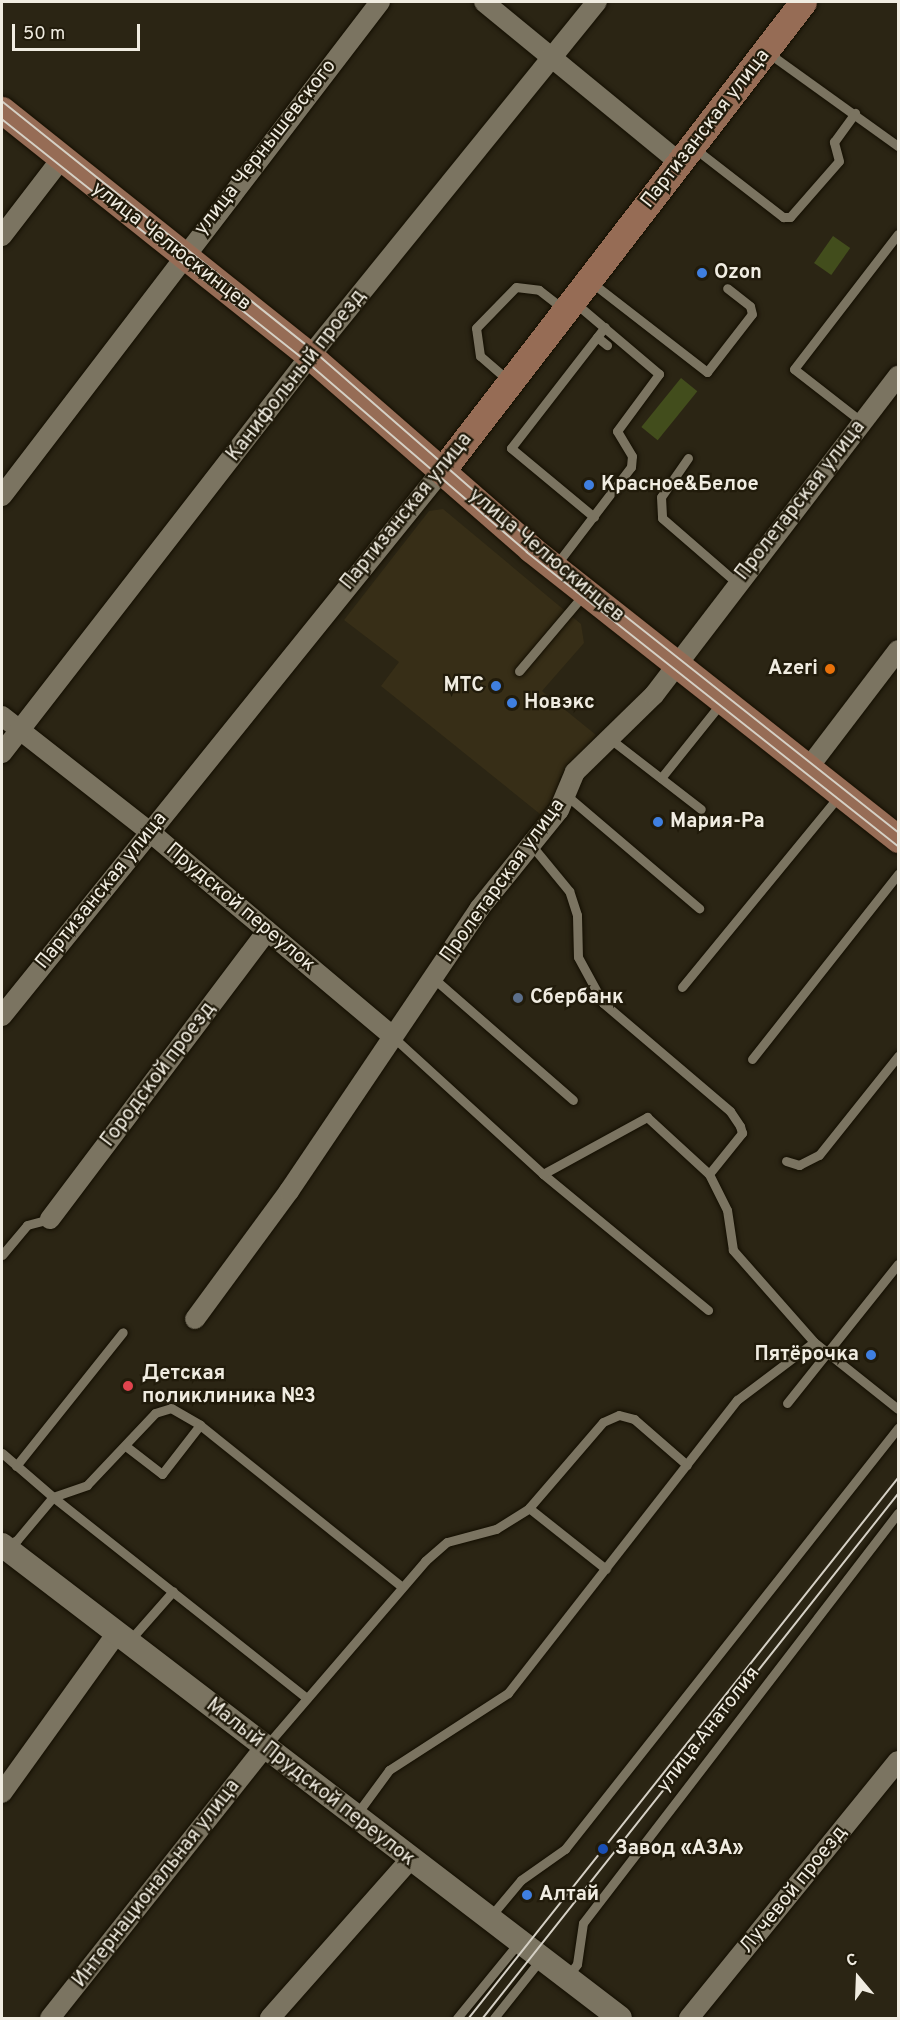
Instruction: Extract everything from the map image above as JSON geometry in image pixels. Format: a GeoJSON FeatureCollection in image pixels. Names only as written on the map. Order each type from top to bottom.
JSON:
{"type":"FeatureCollection","features":[{"type":"Feature","properties":{"kind":"main road","name":"Партизанская улица"},"geometry":{"type":"LineString","coordinates":[[444,468],[803,2]]}},
{"type":"Feature","properties":{"kind":"main road","name":"улица Челюскинцев"},"geometry":{"type":"LineString","coordinates":[[2,111],[182,257],[310,356],[444,468],[555,567],[898,839]]}},
{"type":"Feature","properties":{"kind":"street","name":"улица Чернышевского"},"geometry":{"type":"LineString","coordinates":[[2,496],[182,257],[380,2]]}},
{"type":"Feature","properties":{"kind":"street"},"geometry":{"type":"LineString","coordinates":[[484,2],[552,56],[686,155]]}},
{"type":"Feature","properties":{"kind":"street","name":"Канифольный проезд"},"geometry":{"type":"LineString","coordinates":[[2,753],[310,356],[597,2]]}},
{"type":"Feature","properties":{"kind":"street"},"geometry":{"type":"LineString","coordinates":[[2,236],[61,159]]}},
{"type":"Feature","properties":{"kind":"street","name":"Пролетарская улица"},"geometry":{"type":"LineString","coordinates":[[195,1319],[289,1191],[432,977],[532,846],[566,795],[575,772],[678,665],[737,583],[898,376]]}},
{"type":"Feature","properties":{"kind":"street","name":"Партизанская улица"},"geometry":{"type":"LineString","coordinates":[[2,1016],[444,468]]}},
{"type":"Feature","properties":{"kind":"street"},"geometry":{"type":"LineString","coordinates":[[808,767],[898,650]]}},
{"type":"Feature","properties":{"kind":"street","name":"Прудской переулок"},"geometry":{"type":"LineString","coordinates":[[2,716],[150,832],[392,1036]]}},
{"type":"Feature","properties":{"kind":"street","name":"Городской проезд"},"geometry":{"type":"LineString","coordinates":[[50,1219],[267,932]]}},
{"type":"Feature","properties":{"kind":"street","name":"Малый Прудской переулок"},"geometry":{"type":"LineString","coordinates":[[2,1546],[123,1637],[353,1819],[542,1957],[607,2015]]}},
{"type":"Feature","properties":{"kind":"street"},"geometry":{"type":"LineString","coordinates":[[2,1793],[123,1637]]}},
{"type":"Feature","properties":{"kind":"street","name":"Интернациональная улица"},"geometry":{"type":"LineString","coordinates":[[50,2019],[263,1749]]}},
{"type":"Feature","properties":{"kind":"street","name":"Лучевой проезд"},"geometry":{"type":"LineString","coordinates":[[689,2019],[898,1761]]}},
{"type":"Feature","properties":{"kind":"street"},"geometry":{"type":"LineString","coordinates":[[270,2019],[410,1861]]}},
{"type":"Feature","properties":{"kind":"lane"},"geometry":{"type":"LineString","coordinates":[[765,51],[855,113],[898,146]]}},
{"type":"Feature","properties":{"kind":"lane"},"geometry":{"type":"LineString","coordinates":[[686,155],[783,217],[790,217],[839,161],[833,143],[855,113]]}},
{"type":"Feature","properties":{"kind":"lane"},"geometry":{"type":"LineString","coordinates":[[862,422],[794,369],[898,234]]}},
{"type":"Feature","properties":{"kind":"lane"},"geometry":{"type":"LineString","coordinates":[[511,382],[480,356],[476,328],[516,287],[576,297],[707,372],[752,314],[750,306],[727,288]]}},
{"type":"Feature","properties":{"kind":"lane"},"geometry":{"type":"LineString","coordinates":[[555,567],[632,464],[618,439],[618,427],[659,374],[605,327],[576,297]]}},
{"type":"Feature","properties":{"kind":"lane"},"geometry":{"type":"LineString","coordinates":[[594,517],[511,448],[605,327]]}},
{"type":"Feature","properties":{"kind":"lane"},"geometry":{"type":"LineString","coordinates":[[597,337],[607,345]]}},
{"type":"Feature","properties":{"kind":"lane"},"geometry":{"type":"LineString","coordinates":[[688,458],[661,497],[662,518],[737,583]]}},
{"type":"Feature","properties":{"kind":"lane"},"geometry":{"type":"LineString","coordinates":[[519,671],[586,592]]}},
{"type":"Feature","properties":{"kind":"lane"},"geometry":{"type":"LineString","coordinates":[[661,778],[723,700]]}},
{"type":"Feature","properties":{"kind":"lane"},"geometry":{"type":"LineString","coordinates":[[609,738],[701,809]]}},
{"type":"Feature","properties":{"kind":"lane"},"geometry":{"type":"LineString","coordinates":[[682,987],[841,793]]}},
{"type":"Feature","properties":{"kind":"lane"},"geometry":{"type":"LineString","coordinates":[[566,795],[699,908]]}},
{"type":"Feature","properties":{"kind":"lane"},"geometry":{"type":"LineString","coordinates":[[532,846],[569,891],[577,915],[578,957],[603,1004],[730,1111],[740,1126],[742,1133],[709,1174]]}},
{"type":"Feature","properties":{"kind":"lane"},"geometry":{"type":"LineString","coordinates":[[752,1059],[898,874]]}},
{"type":"Feature","properties":{"kind":"lane"},"geometry":{"type":"LineString","coordinates":[[432,977],[573,1100]]}},
{"type":"Feature","properties":{"kind":"lane"},"geometry":{"type":"LineString","coordinates":[[392,1036],[543,1174],[708,1310]]}},
{"type":"Feature","properties":{"kind":"lane"},"geometry":{"type":"LineString","coordinates":[[786,1161],[799,1165],[819,1155],[898,1056]]}},
{"type":"Feature","properties":{"kind":"lane"},"geometry":{"type":"LineString","coordinates":[[543,1174],[647,1117],[709,1174],[727,1210],[733,1250],[814,1342],[898,1408]]}},
{"type":"Feature","properties":{"kind":"lane"},"geometry":{"type":"LineString","coordinates":[[2,1255],[27,1224],[50,1219]]}},
{"type":"Feature","properties":{"kind":"lane"},"geometry":{"type":"LineString","coordinates":[[787,1403],[898,1264]]}},
{"type":"Feature","properties":{"kind":"lane"},"geometry":{"type":"LineString","coordinates":[[16,1466],[123,1332]]}},
{"type":"Feature","properties":{"kind":"lane"},"geometry":{"type":"LineString","coordinates":[[353,1819],[389,1770],[508,1693],[737,1400],[814,1342]]}},
{"type":"Feature","properties":{"kind":"lane"},"geometry":{"type":"LineString","coordinates":[[2,1546],[17,1540],[53,1497],[87,1485],[127,1447],[155,1413],[171,1408],[200,1425],[402,1587]]}},
{"type":"Feature","properties":{"kind":"lane"},"geometry":{"type":"LineString","coordinates":[[263,1749],[402,1587],[447,1542],[496,1529],[529,1508],[603,1422],[619,1415],[634,1419],[687,1465]]}},
{"type":"Feature","properties":{"kind":"lane"},"geometry":{"type":"LineString","coordinates":[[127,1447],[162,1474],[200,1425]]}},
{"type":"Feature","properties":{"kind":"lane"},"geometry":{"type":"LineString","coordinates":[[489,1919],[521,1880],[565,1849],[898,1428]]}},
{"type":"Feature","properties":{"kind":"lane"},"geometry":{"type":"LineString","coordinates":[[2,1453],[53,1497],[307,1698]]}},
{"type":"Feature","properties":{"kind":"lane"},"geometry":{"type":"LineString","coordinates":[[529,1508],[606,1569]]}},
{"type":"Feature","properties":{"kind":"lane","name":"улица Анатолия"},"geometry":{"type":"LineString","coordinates":[[567,1977],[577,1964],[583,1923],[898,1513]]}},
{"type":"Feature","properties":{"kind":"lane"},"geometry":{"type":"LineString","coordinates":[[123,1637],[173,1591]]}},
{"type":"Feature","properties":{"kind":"lane"},"geometry":{"type":"LineString","coordinates":[[457,2019],[520,1941]]}},
{"type":"Feature","properties":{"kind":"lane"},"geometry":{"type":"LineString","coordinates":[[494,2019],[542,1957]]}},
{"type":"Feature","properties":{"kind":"shaded area"},"geometry":{"type":"Polygon","coordinates":[[[443,509],[581,624],[584,643],[542,691],[596,735],[560,777],[557,794],[540,814],[381,686],[399,662],[344,620],[429,511],[443,509]]]}},
{"type":"Feature","properties":{"kind":"green space"},"geometry":{"type":"Polygon","coordinates":[[[833,236],[850,248],[831,275],[814,263],[833,236]]]}},
{"type":"Feature","properties":{"kind":"green space"},"geometry":{"type":"Polygon","coordinates":[[[681,378],[697,391],[658,440],[641,427],[681,378]]]}},
{"type":"Feature","properties":{"kind":"tram line"},"geometry":{"type":"LineString","coordinates":[[2,101],[314,351],[536,545],[898,832]]}},
{"type":"Feature","properties":{"kind":"tram line"},"geometry":{"type":"LineString","coordinates":[[2,119],[306,361],[527,552],[898,846]]}},
{"type":"Feature","properties":{"kind":"tram line"},"geometry":{"type":"LineString","coordinates":[[469,2018],[898,1478]]}},
{"type":"Feature","properties":{"kind":"tram line"},"geometry":{"type":"LineString","coordinates":[[483,2018],[898,1494]]}},
{"type":"Feature","properties":{"kind":"place","name":"Ozon"},"geometry":{"type":"Point","coordinates":[702,273]}},
{"type":"Feature","properties":{"kind":"place","name":"Красное&Белое"},"geometry":{"type":"Point","coordinates":[589,485]}},
{"type":"Feature","properties":{"kind":"place","name":"Azeri"},"geometry":{"type":"Point","coordinates":[830,669]}},
{"type":"Feature","properties":{"kind":"place","name":"МТС"},"geometry":{"type":"Point","coordinates":[496,686]}},
{"type":"Feature","properties":{"kind":"place","name":"Новэкс"},"geometry":{"type":"Point","coordinates":[512,703]}},
{"type":"Feature","properties":{"kind":"place","name":"Мария-Ра"},"geometry":{"type":"Point","coordinates":[658,822]}},
{"type":"Feature","properties":{"kind":"place","name":"Сбербанк"},"geometry":{"type":"Point","coordinates":[518,998]}},
{"type":"Feature","properties":{"kind":"place","name":"Пятёрочка"},"geometry":{"type":"Point","coordinates":[871,1355]}},
{"type":"Feature","properties":{"kind":"place","name":"Детская поликлиника №3"},"geometry":{"type":"Point","coordinates":[128,1386]}},
{"type":"Feature","properties":{"kind":"place","name":"Завод «АЗА»"},"geometry":{"type":"Point","coordinates":[603,1849]}},
{"type":"Feature","properties":{"kind":"place","name":"Алтай"},"geometry":{"type":"Point","coordinates":[527,1895]}}]}
